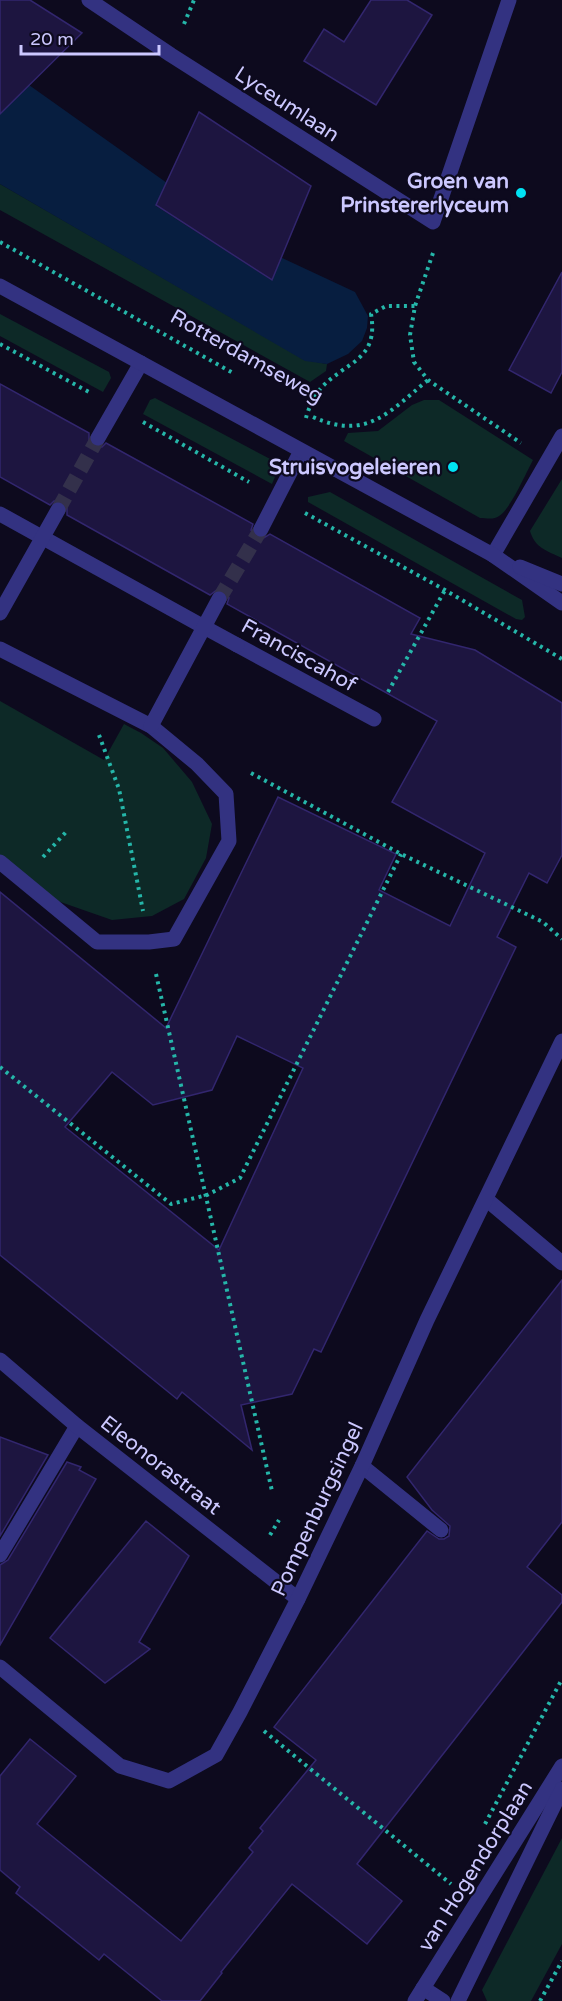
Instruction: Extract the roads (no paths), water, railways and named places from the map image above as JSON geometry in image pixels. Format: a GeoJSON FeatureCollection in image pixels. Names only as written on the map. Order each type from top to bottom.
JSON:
{"type":"FeatureCollection","features":[{"type":"Feature","properties":{"kind":"street","name":"Lyceumlaan"},"geometry":{"type":"LineString","coordinates":[[89,0],[433,222],[509,0]]}},
{"type":"Feature","properties":{"kind":"street"},"geometry":{"type":"LineString","coordinates":[[0,286],[493,555],[562,584]]}},
{"type":"Feature","properties":{"kind":"street"},"geometry":{"type":"LineString","coordinates":[[99,438],[141,363]]}},
{"type":"Feature","properties":{"kind":"street"},"geometry":{"type":"LineString","coordinates":[[493,555],[562,436]]}},
{"type":"Feature","properties":{"kind":"street"},"geometry":{"type":"LineString","coordinates":[[261,529],[301,451]]}},
{"type":"Feature","properties":{"kind":"street"},"geometry":{"type":"LineString","coordinates":[[0,613],[58,510]]}},
{"type":"Feature","properties":{"kind":"street","name":"Franciscahof"},"geometry":{"type":"LineString","coordinates":[[0,514],[374,719]]}},
{"type":"Feature","properties":{"kind":"street"},"geometry":{"type":"LineString","coordinates":[[493,555],[562,603]]}},
{"type":"Feature","properties":{"kind":"street"},"geometry":{"type":"LineString","coordinates":[[151,726],[219,599]]}},
{"type":"Feature","properties":{"kind":"street"},"geometry":{"type":"LineString","coordinates":[[0,648],[151,726],[197,764],[226,794],[228,841],[174,939],[149,942],[97,942],[0,862]]}},
{"type":"Feature","properties":{"kind":"street","name":"Pompenburgsingel"},"geometry":{"type":"LineString","coordinates":[[0,1667],[120,1766],[169,1781],[216,1755],[298,1599],[362,1466],[427,1320],[562,1041]]}},
{"type":"Feature","properties":{"kind":"street"},"geometry":{"type":"LineString","coordinates":[[486,1199],[562,1263]]}},
{"type":"Feature","properties":{"kind":"street","name":"Eleonorastraat"},"geometry":{"type":"LineString","coordinates":[[0,1360],[77,1426],[298,1599]]}},
{"type":"Feature","properties":{"kind":"street"},"geometry":{"type":"LineString","coordinates":[[0,1555],[77,1426]]}},
{"type":"Feature","properties":{"kind":"street"},"geometry":{"type":"LineString","coordinates":[[362,1466],[441,1530]]}},
{"type":"Feature","properties":{"kind":"street","name":"van Hogendorplaan"},"geometry":{"type":"LineString","coordinates":[[443,2001],[419,1995],[562,1766]]}},
{"type":"Feature","properties":{"kind":"street","name":"van Hogendorplaan"},"geometry":{"type":"LineString","coordinates":[[458,2001],[562,1789]]}},
{"type":"Feature","properties":{"kind":"water"},"geometry":{"type":"Polygon","coordinates":[[[29,85],[167,183],[156,206],[271,280],[280,257],[355,292],[368,316],[367,328],[362,341],[348,354],[327,364],[305,361],[0,184],[0,114],[29,85]]]}},
{"type":"Feature","properties":{"kind":"tunnel"},"geometry":{"type":"LineString","coordinates":[[58,510],[98,438]]}},
{"type":"Feature","properties":{"kind":"tunnel"},"geometry":{"type":"LineString","coordinates":[[219,599],[261,529]]}},
{"type":"Feature","properties":{"kind":"place","name":"Groen van Prinstererlyceum"},"geometry":{"type":"Point","coordinates":[521,193]}},
{"type":"Feature","properties":{"kind":"place","name":"Struisvogeleieren"},"geometry":{"type":"Point","coordinates":[453,467]}}]}
